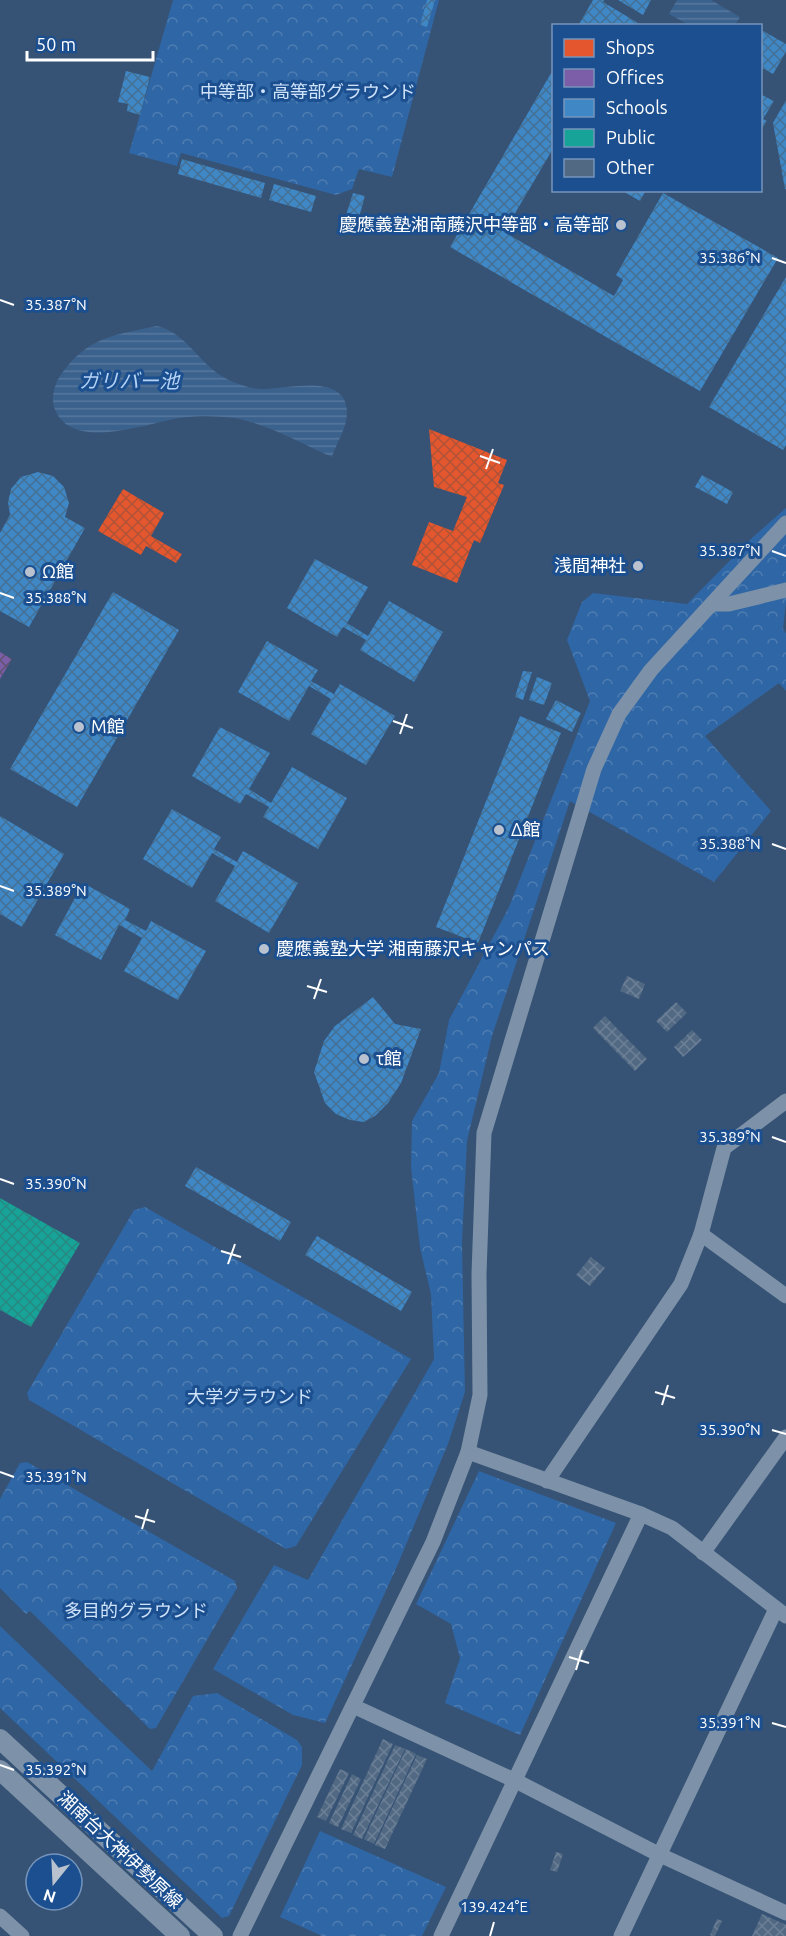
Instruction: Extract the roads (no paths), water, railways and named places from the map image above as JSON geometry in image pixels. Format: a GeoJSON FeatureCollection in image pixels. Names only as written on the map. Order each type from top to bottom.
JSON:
{"type":"FeatureCollection","features":[{"type":"Feature","properties":{"kind":"street"},"geometry":{"type":"LineString","coordinates":[[240,1936],[432,1542],[468,1452],[480,1395],[479,1275],[484,1133],[594,770],[619,714],[651,669],[786,523]]}},
{"type":"Feature","properties":{"kind":"street"},"geometry":{"type":"LineString","coordinates":[[712,604],[729,604],[786,590]]}},
{"type":"Feature","properties":{"kind":"street"},"geometry":{"type":"LineString","coordinates":[[548,1481],[681,1284],[701,1234],[724,1148],[786,1101]]}},
{"type":"Feature","properties":{"kind":"street"},"geometry":{"type":"LineString","coordinates":[[701,1234],[786,1296]]}},
{"type":"Feature","properties":{"kind":"street"},"geometry":{"type":"LineString","coordinates":[[703,1553],[786,1437]]}},
{"type":"Feature","properties":{"kind":"street"},"geometry":{"type":"LineString","coordinates":[[468,1452],[641,1514],[672,1528],[781,1612],[621,1936]]}},
{"type":"Feature","properties":{"kind":"street"},"geometry":{"type":"LineString","coordinates":[[441,1936],[641,1514]]}},
{"type":"Feature","properties":{"kind":"street"},"geometry":{"type":"LineString","coordinates":[[353,1706],[516,1781],[660,1855],[786,1913]]}},
{"type":"Feature","properties":{"kind":"street","name":"湘南台大神伊勢原線"},"geometry":{"type":"LineString","coordinates":[[0,1739],[213,1936]]}},
{"type":"Feature","properties":{"kind":"street","name":"湘南台大神伊勢原線"},"geometry":{"type":"LineString","coordinates":[[0,1770],[180,1936]]}},
{"type":"Feature","properties":{"kind":"street"},"geometry":{"type":"LineString","coordinates":[[0,1916],[21,1936]]}},
{"type":"Feature","properties":{"kind":"water"},"geometry":{"type":"Polygon","coordinates":[[[677,0],[711,0],[740,17],[736,24],[687,24],[669,14],[677,0]]]}},
{"type":"Feature","properties":{"kind":"water","name":"ガリバー池"},"geometry":{"type":"Polygon","coordinates":[[[157,326],[177,336],[210,367],[237,383],[260,389],[315,386],[338,392],[345,401],[347,419],[332,457],[272,429],[234,418],[188,417],[108,432],[75,429],[62,421],[54,407],[53,394],[60,377],[82,351],[116,335],[157,326]]]}},
{"type":"Feature","properties":{"kind":"place","name":"慶應義塾湘南藤沢中等部・高等部"},"geometry":{"type":"Point","coordinates":[621,225]}},
{"type":"Feature","properties":{"kind":"place","name":"浅間神社"},"geometry":{"type":"Point","coordinates":[638,566]}},
{"type":"Feature","properties":{"kind":"place","name":"Ω館"},"geometry":{"type":"Point","coordinates":[30,572]}},
{"type":"Feature","properties":{"kind":"place","name":"Μ館"},"geometry":{"type":"Point","coordinates":[79,727]}},
{"type":"Feature","properties":{"kind":"place","name":"Δ館"},"geometry":{"type":"Point","coordinates":[499,830]}},
{"type":"Feature","properties":{"kind":"place","name":"慶應義塾大学 湘南藤沢キャンパス"},"geometry":{"type":"Point","coordinates":[264,949]}},
{"type":"Feature","properties":{"kind":"place","name":"τ館"},"geometry":{"type":"Point","coordinates":[364,1059]}},
{"type":"Feature","properties":{"kind":"park label","name":"中等部・高等部グラウンド"},"geometry":{"type":"Point","coordinates":[308,92]}},
{"type":"Feature","properties":{"kind":"park label","name":"大学グラウンド"},"geometry":{"type":"Point","coordinates":[250,1397]}},
{"type":"Feature","properties":{"kind":"park label","name":"多目的グラウンド"},"geometry":{"type":"Point","coordinates":[136,1611]}}]}
